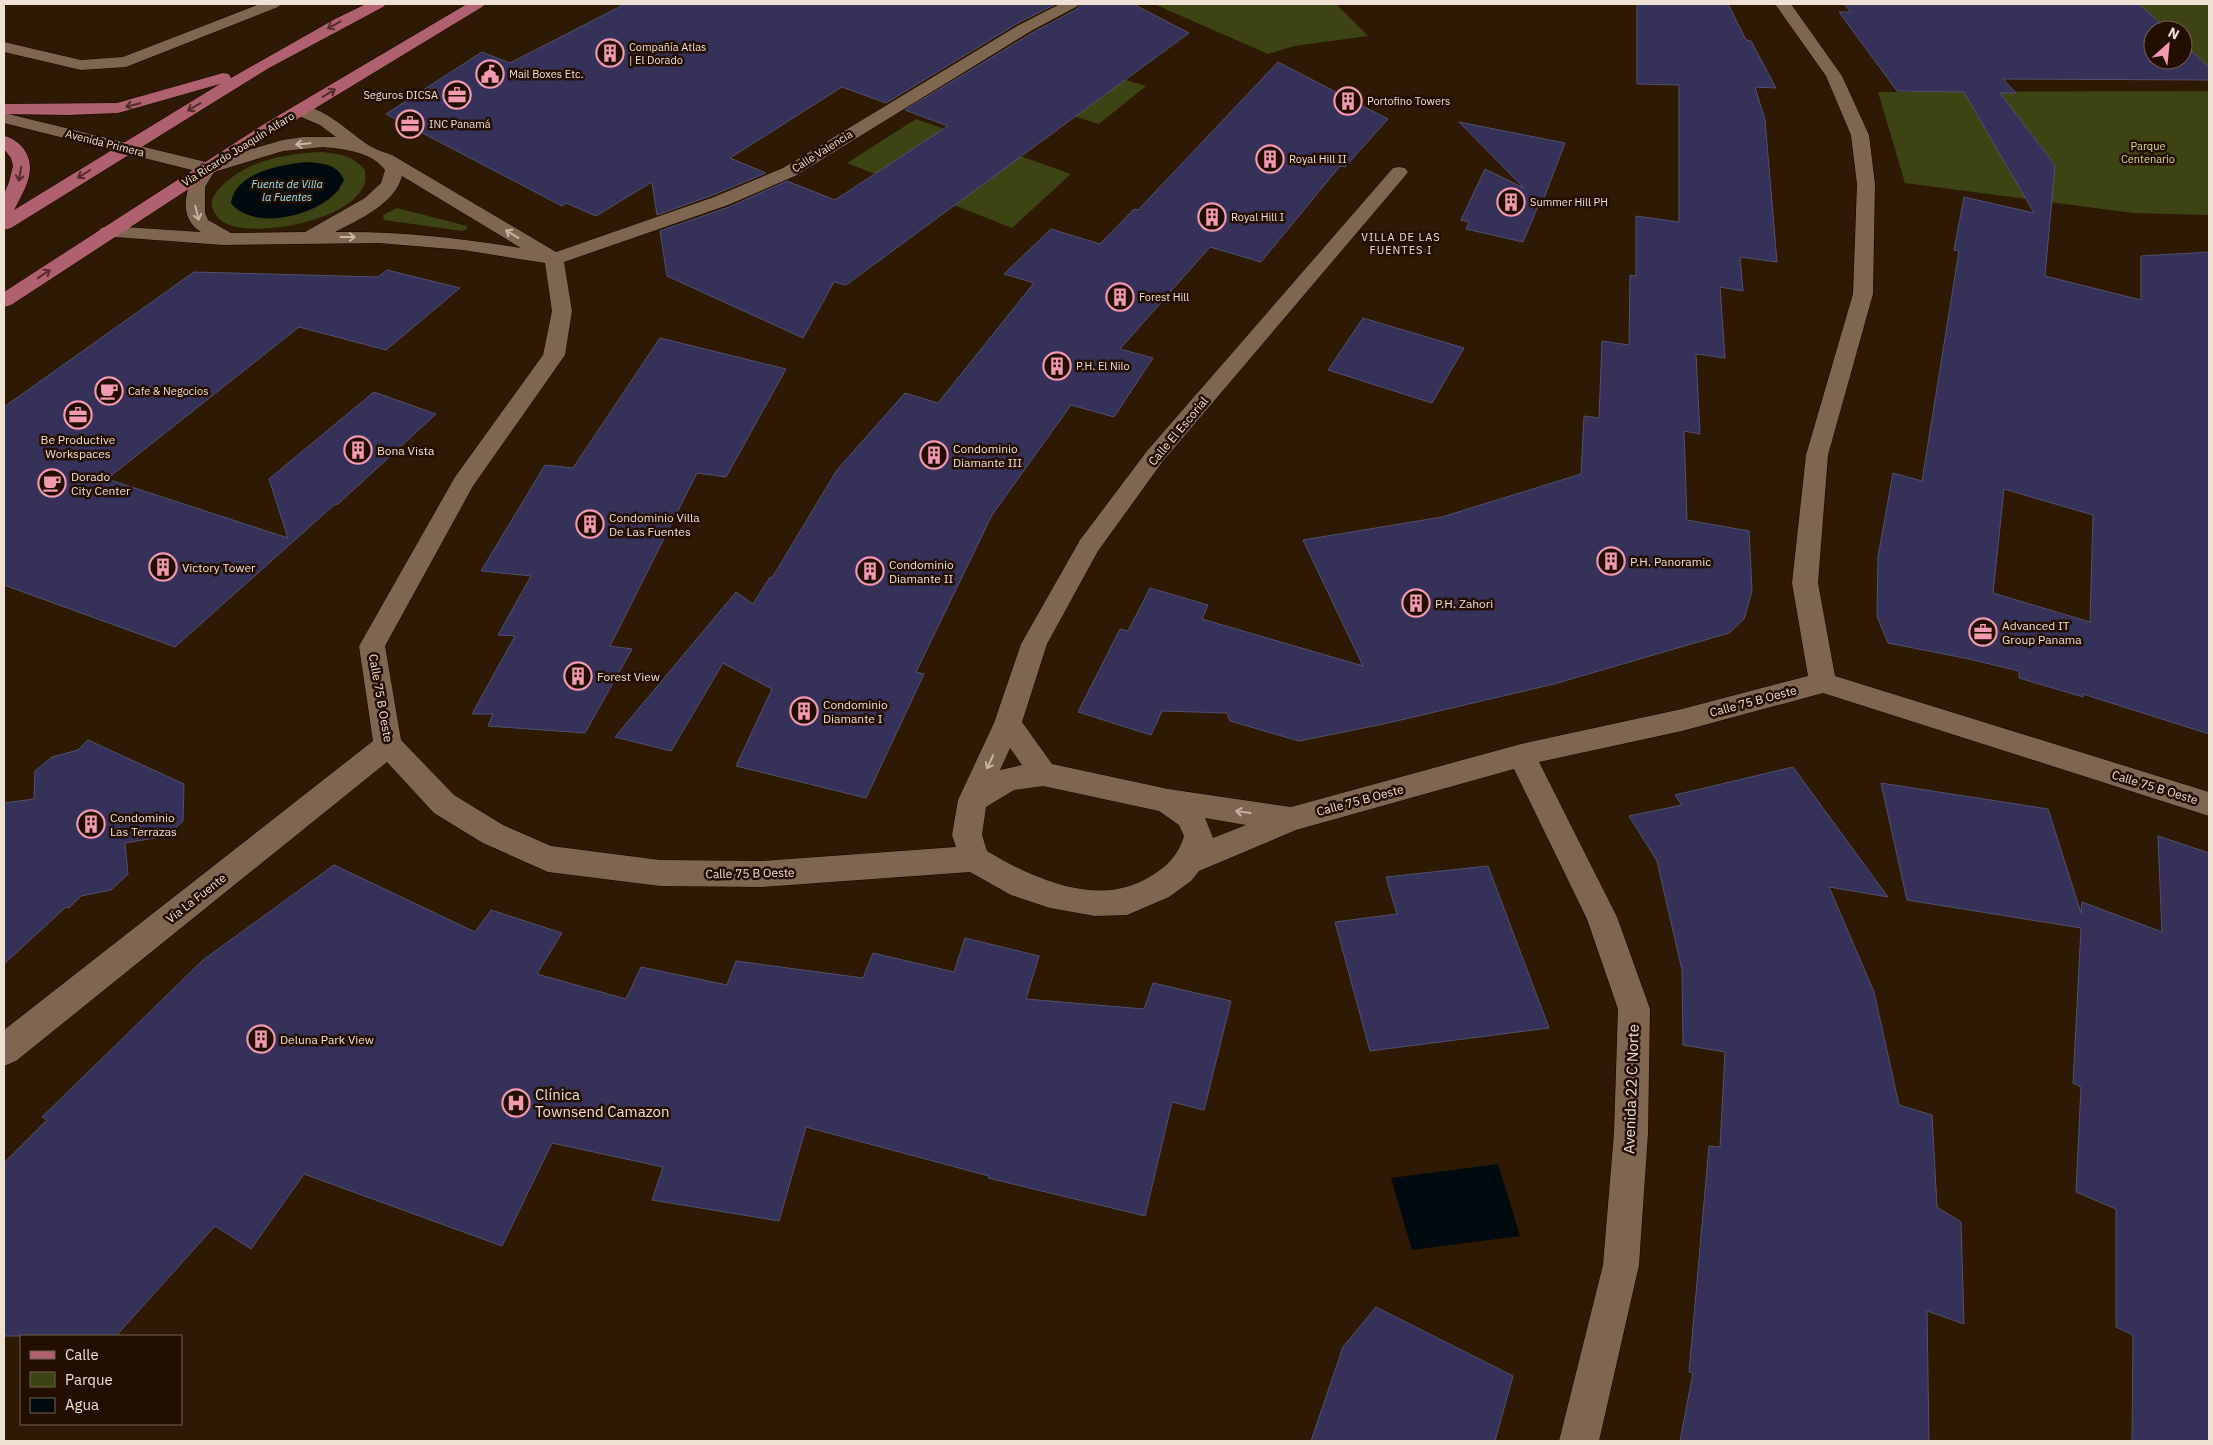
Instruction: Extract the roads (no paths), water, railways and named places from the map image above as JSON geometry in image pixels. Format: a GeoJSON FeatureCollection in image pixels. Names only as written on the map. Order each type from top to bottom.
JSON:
{"type":"FeatureCollection","features":[{"type":"Feature","properties":{"kind":"main road"},"geometry":{"type":"LineString","coordinates":[[4,224],[263,65],[378,4]]}},
{"type":"Feature","properties":{"kind":"main road","name":"Vía Ricardo Joaquín Alfaro"},"geometry":{"type":"LineString","coordinates":[[4,301],[207,168],[477,4]]}},
{"type":"Feature","properties":{"kind":"main road"},"geometry":{"type":"LineString","coordinates":[[4,108],[86,110],[118,108],[148,101],[263,65]]}},
{"type":"Feature","properties":{"kind":"main road"},"geometry":{"type":"LineString","coordinates":[[4,142],[16,151],[21,160],[21,177],[4,211]]}},
{"type":"Feature","properties":{"kind":"street"},"geometry":{"type":"LineString","coordinates":[[4,47],[81,65],[126,62],[272,4]]}},
{"type":"Feature","properties":{"kind":"street","name":"Calle Valencia"},"geometry":{"type":"LineString","coordinates":[[554,259],[721,201],[788,172],[1017,32],[1071,4]]}},
{"type":"Feature","properties":{"kind":"street"},"geometry":{"type":"LineString","coordinates":[[1783,4],[1834,76],[1860,135],[1866,184],[1863,294],[1817,455],[1805,583],[1823,683]]}},
{"type":"Feature","properties":{"kind":"street"},"geometry":{"type":"LineString","coordinates":[[300,110],[326,121],[361,148],[386,159],[554,259]]}},
{"type":"Feature","properties":{"kind":"street","name":"Avenida Primera"},"geometry":{"type":"LineString","coordinates":[[4,118],[207,168]]}},
{"type":"Feature","properties":{"kind":"street"},"geometry":{"type":"LineString","coordinates":[[227,239],[200,224],[196,213],[196,187],[207,168],[283,146],[323,142],[361,148]]}},
{"type":"Feature","properties":{"kind":"street"},"geometry":{"type":"LineString","coordinates":[[310,237],[366,205],[387,188],[392,180],[394,170],[386,159]]}},
{"type":"Feature","properties":{"kind":"street","name":"Calle El Escorial"},"geometry":{"type":"LineString","coordinates":[[974,859],[967,835],[972,800],[1008,723],[1034,644],[1089,546],[1155,456],[1399,172]]}},
{"type":"Feature","properties":{"kind":"street"},"geometry":{"type":"LineString","coordinates":[[108,232],[227,239],[379,237],[463,244],[554,259]]}},
{"type":"Feature","properties":{"kind":"street","name":"Calle 75 B Oeste"},"geometry":{"type":"LineString","coordinates":[[554,259],[562,312],[554,355],[463,483],[372,646],[388,745],[444,804],[494,834],[548,859],[660,873],[762,874],[974,859]]}},
{"type":"Feature","properties":{"kind":"street","name":"Calle 75 B Oeste"},"geometry":{"type":"LineString","coordinates":[[1191,861],[1291,819],[1521,755],[1682,720],[1823,683],[2209,804]]}},
{"type":"Feature","properties":{"kind":"street"},"geometry":{"type":"LineString","coordinates":[[972,800],[1008,779],[1043,774],[1008,723]]}},
{"type":"Feature","properties":{"kind":"street","name":"Via La Fuente"},"geometry":{"type":"LineString","coordinates":[[4,1050],[388,745]]}},
{"type":"Feature","properties":{"kind":"street","name":"Avenida 22 C Norte"},"geometry":{"type":"LineString","coordinates":[[1521,755],[1602,917],[1634,1008],[1631,1133],[1621,1264],[1579,1441]]}},
{"type":"Feature","properties":{"kind":"street","name":"Calle 75 B Oeste"},"geometry":{"type":"LineString","coordinates":[[1043,774],[1167,801],[1291,819]]}},
{"type":"Feature","properties":{"kind":"street"},"geometry":{"type":"LineString","coordinates":[[974,859],[1011,881],[1056,896],[1092,904],[1124,902],[1152,891],[1177,876],[1191,861],[1199,836],[1190,817],[1167,801]]}},
{"type":"Feature","properties":{"kind":"water","name":"Fuente de Villa la Fuentes"},"geometry":{"type":"Polygon","coordinates":[[[306,162],[329,165],[338,171],[344,180],[336,192],[324,202],[291,216],[274,218],[257,217],[242,212],[231,203],[235,192],[250,177],[272,168],[306,162]]]}},
{"type":"Feature","properties":{"kind":"water"},"geometry":{"type":"Polygon","coordinates":[[[1498,1164],[1520,1236],[1412,1250],[1391,1178],[1498,1164]]]}},
{"type":"Feature","properties":{"kind":"place","name":"Compañía Atlas | El Dorado"},"geometry":{"type":"Point","coordinates":[610,53]}},
{"type":"Feature","properties":{"kind":"place","name":"Mail Boxes Etc."},"geometry":{"type":"Point","coordinates":[490,74]}},
{"type":"Feature","properties":{"kind":"place","name":"Seguros DICSA"},"geometry":{"type":"Point","coordinates":[457,95]}},
{"type":"Feature","properties":{"kind":"place","name":"Portofino Towers"},"geometry":{"type":"Point","coordinates":[1348,101]}},
{"type":"Feature","properties":{"kind":"place","name":"INC Panamá"},"geometry":{"type":"Point","coordinates":[410,124]}},
{"type":"Feature","properties":{"kind":"place","name":"Royal Hill II"},"geometry":{"type":"Point","coordinates":[1270,159]}},
{"type":"Feature","properties":{"kind":"place","name":"Summer Hill PH"},"geometry":{"type":"Point","coordinates":[1511,202]}},
{"type":"Feature","properties":{"kind":"place","name":"Royal Hill I"},"geometry":{"type":"Point","coordinates":[1212,217]}},
{"type":"Feature","properties":{"kind":"place","name":"Forest Hill"},"geometry":{"type":"Point","coordinates":[1120,297]}},
{"type":"Feature","properties":{"kind":"place","name":"P.H. El Nilo"},"geometry":{"type":"Point","coordinates":[1057,366]}},
{"type":"Feature","properties":{"kind":"place","name":"Cafe & Negocios"},"geometry":{"type":"Point","coordinates":[109,391]}},
{"type":"Feature","properties":{"kind":"place","name":"Be Productive Workspaces"},"geometry":{"type":"Point","coordinates":[78,415]}},
{"type":"Feature","properties":{"kind":"place","name":"Bona Vista"},"geometry":{"type":"Point","coordinates":[358,450]}},
{"type":"Feature","properties":{"kind":"place","name":"Condominio Diamante III"},"geometry":{"type":"Point","coordinates":[934,455]}},
{"type":"Feature","properties":{"kind":"place","name":"Dorado City Center"},"geometry":{"type":"Point","coordinates":[52,483]}},
{"type":"Feature","properties":{"kind":"place","name":"Condominio Villa De Las Fuentes"},"geometry":{"type":"Point","coordinates":[590,524]}},
{"type":"Feature","properties":{"kind":"place","name":"P.H. Panoramic"},"geometry":{"type":"Point","coordinates":[1611,561]}},
{"type":"Feature","properties":{"kind":"place","name":"Victory Tower"},"geometry":{"type":"Point","coordinates":[163,567]}},
{"type":"Feature","properties":{"kind":"place","name":"Condominio Diamante II"},"geometry":{"type":"Point","coordinates":[870,571]}},
{"type":"Feature","properties":{"kind":"place","name":"P.H. Zahori"},"geometry":{"type":"Point","coordinates":[1416,603]}},
{"type":"Feature","properties":{"kind":"place","name":"Advanced IT Group Panama"},"geometry":{"type":"Point","coordinates":[1983,632]}},
{"type":"Feature","properties":{"kind":"place","name":"Forest View"},"geometry":{"type":"Point","coordinates":[578,676]}},
{"type":"Feature","properties":{"kind":"place","name":"Condominio Diamante I"},"geometry":{"type":"Point","coordinates":[804,711]}},
{"type":"Feature","properties":{"kind":"place","name":"Condominio Las Terrazas"},"geometry":{"type":"Point","coordinates":[91,824]}},
{"type":"Feature","properties":{"kind":"place","name":"Deluna Park View"},"geometry":{"type":"Point","coordinates":[261,1039]}},
{"type":"Feature","properties":{"kind":"place","name":"Clínica Townsend Camazon"},"geometry":{"type":"Point","coordinates":[516,1103]}},
{"type":"Feature","properties":{"kind":"district","name":"VILLA DE LAS FUENTES I"},"geometry":{"type":"Point","coordinates":[1401,243]}},
{"type":"Feature","properties":{"kind":"park label","name":"Parque Centenario"},"geometry":{"type":"Point","coordinates":[2148,152]}}]}
